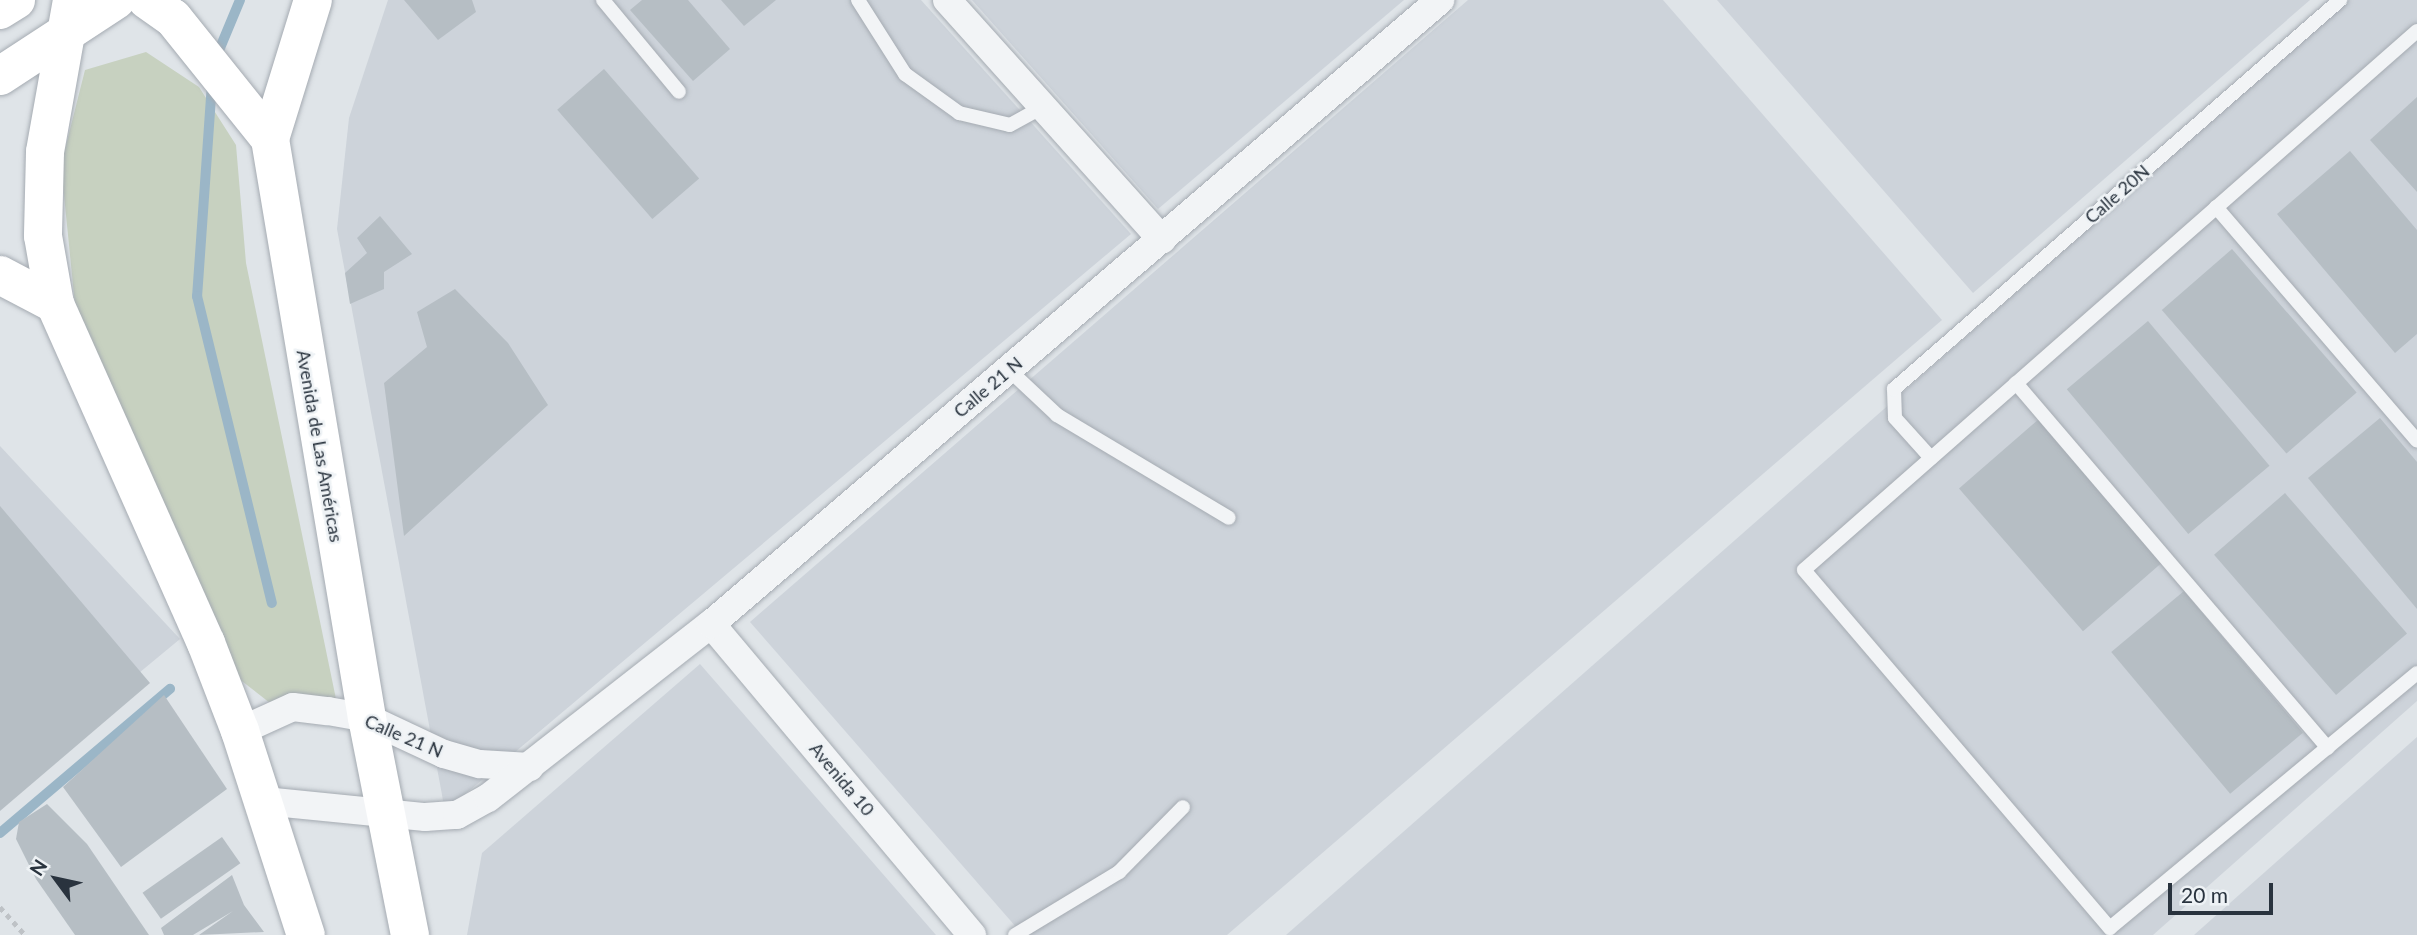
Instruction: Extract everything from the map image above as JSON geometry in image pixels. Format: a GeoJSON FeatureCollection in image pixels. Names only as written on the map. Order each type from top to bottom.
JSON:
{"type":"FeatureCollection","features":[{"type":"Feature","properties":{"kind":"main road"},"geometry":{"type":"LineString","coordinates":[[0,10],[16,0]]}},
{"type":"Feature","properties":{"kind":"main road"},"geometry":{"type":"LineString","coordinates":[[0,76],[69,17],[116,0]]}},
{"type":"Feature","properties":{"kind":"main road"},"geometry":{"type":"LineString","coordinates":[[270,139],[313,0]]}},
{"type":"Feature","properties":{"kind":"main road","name":"Avenida de Las Américas"},"geometry":{"type":"LineString","coordinates":[[160,9],[241,101],[270,139],[367,718],[410,935]]}},
{"type":"Feature","properties":{"kind":"main road"},"geometry":{"type":"LineString","coordinates":[[69,17],[45,152],[43,236],[55,304],[206,643],[264,801],[306,935]]}},
{"type":"Feature","properties":{"kind":"main road"},"geometry":{"type":"LineString","coordinates":[[0,275],[55,304]]}},
{"type":"Feature","properties":{"kind":"street"},"geometry":{"type":"LineString","coordinates":[[947,0],[1161,240]]}},
{"type":"Feature","properties":{"kind":"street","name":"Calle 21 N"},"geometry":{"type":"LineString","coordinates":[[264,801],[386,812],[457,815],[530,767],[711,624],[1440,0]]}},
{"type":"Feature","properties":{"kind":"street","name":"Avenida 10"},"geometry":{"type":"LineString","coordinates":[[711,624],[972,935]]}},
{"type":"Feature","properties":{"kind":"street","name":"Calle 21 N"},"geometry":{"type":"LineString","coordinates":[[240,732],[293,707],[367,718],[444,754],[480,764],[530,767]]}},
{"type":"Feature","properties":{"kind":"lane"},"geometry":{"type":"LineString","coordinates":[[603,0],[679,92]]}},
{"type":"Feature","properties":{"kind":"lane"},"geometry":{"type":"LineString","coordinates":[[858,0],[905,74],[959,113],[1010,125],[1042,107]]}},
{"type":"Feature","properties":{"kind":"lane","name":"Calle 20N"},"geometry":{"type":"LineString","coordinates":[[1931,458],[1895,418],[1894,388],[2340,0]]}},
{"type":"Feature","properties":{"kind":"lane"},"geometry":{"type":"LineString","coordinates":[[2417,31],[1804,570],[2110,928],[2417,673]]}},
{"type":"Feature","properties":{"kind":"lane"},"geometry":{"type":"LineString","coordinates":[[2216,207],[2417,441]]}},
{"type":"Feature","properties":{"kind":"lane"},"geometry":{"type":"LineString","coordinates":[[1009,370],[1057,415],[1229,518]]}},
{"type":"Feature","properties":{"kind":"lane"},"geometry":{"type":"LineString","coordinates":[[2016,383],[2328,748]]}},
{"type":"Feature","properties":{"kind":"lane"},"geometry":{"type":"LineString","coordinates":[[1015,935],[1119,872],[1183,807]]}},
{"type":"Feature","properties":{"kind":"path"},"geometry":{"type":"LineString","coordinates":[[0,907],[24,935]]}},
{"type":"Feature","properties":{"kind":"shaded area"},"geometry":{"type":"Polygon","coordinates":[[[388,0],[921,0],[1131,234],[445,811],[337,229],[349,118],[388,0]]]}},
{"type":"Feature","properties":{"kind":"shaded area"},"geometry":{"type":"Polygon","coordinates":[[[972,0],[1404,0],[1158,209],[972,0]]]}},
{"type":"Feature","properties":{"kind":"shaded area"},"geometry":{"type":"Polygon","coordinates":[[[1468,0],[1663,0],[1942,320],[1227,935],[1023,935],[750,622],[1468,0]]]}},
{"type":"Feature","properties":{"kind":"shaded area"},"geometry":{"type":"Polygon","coordinates":[[[1717,0],[2310,0],[1973,293],[1717,0]]]}},
{"type":"Feature","properties":{"kind":"shaded area"},"geometry":{"type":"Polygon","coordinates":[[[2349,0],[2417,0],[2417,701],[2153,935],[1286,935],[2349,0]]]}},
{"type":"Feature","properties":{"kind":"shaded area"},"geometry":{"type":"Polygon","coordinates":[[[0,446],[180,639],[0,788],[0,446]]]}},
{"type":"Feature","properties":{"kind":"shaded area"},"geometry":{"type":"Polygon","coordinates":[[[700,664],[936,935],[467,935],[482,853],[700,664]]]}},
{"type":"Feature","properties":{"kind":"shaded area"},"geometry":{"type":"Polygon","coordinates":[[[2417,737],[2417,935],[2194,935],[2417,737]]]}},
{"type":"Feature","properties":{"kind":"green space"},"geometry":{"type":"Polygon","coordinates":[[[146,52],[199,87],[236,145],[246,263],[336,699],[270,703],[225,668],[78,335],[61,165],[85,70],[146,52]]]}},
{"type":"Feature","properties":{"kind":"building"},"geometry":{"type":"Polygon","coordinates":[[[404,0],[472,0],[476,12],[438,40],[404,0]]]}},
{"type":"Feature","properties":{"kind":"building"},"geometry":{"type":"Polygon","coordinates":[[[642,0],[688,0],[730,49],[693,81],[630,10],[642,0]]]}},
{"type":"Feature","properties":{"kind":"building"},"geometry":{"type":"Polygon","coordinates":[[[721,0],[776,0],[744,26],[721,0]]]}},
{"type":"Feature","properties":{"kind":"building"},"geometry":{"type":"Polygon","coordinates":[[[604,69],[699,178],[652,219],[557,110],[604,69]]]}},
{"type":"Feature","properties":{"kind":"building"},"geometry":{"type":"Polygon","coordinates":[[[2417,97],[2417,192],[2370,140],[2417,97]]]}},
{"type":"Feature","properties":{"kind":"building"},"geometry":{"type":"Polygon","coordinates":[[[2350,151],[2417,230],[2417,334],[2395,353],[2277,214],[2350,151]]]}},
{"type":"Feature","properties":{"kind":"building"},"geometry":{"type":"Polygon","coordinates":[[[380,216],[412,254],[384,272],[384,289],[350,304],[345,273],[367,253],[357,238],[380,216]]]}},
{"type":"Feature","properties":{"kind":"building"},"geometry":{"type":"Polygon","coordinates":[[[2232,249],[2357,392],[2286,453],[2162,310],[2232,249]]]}},
{"type":"Feature","properties":{"kind":"building"},"geometry":{"type":"Polygon","coordinates":[[[455,289],[508,343],[548,405],[404,536],[384,383],[427,347],[417,312],[455,289]]]}},
{"type":"Feature","properties":{"kind":"building"},"geometry":{"type":"Polygon","coordinates":[[[2148,321],[2269,466],[2188,534],[2067,389],[2148,321]]]}},
{"type":"Feature","properties":{"kind":"building"},"geometry":{"type":"Polygon","coordinates":[[[2380,418],[2417,462],[2417,609],[2308,478],[2380,418]]]}},
{"type":"Feature","properties":{"kind":"building"},"geometry":{"type":"Polygon","coordinates":[[[2039,419],[2163,562],[2083,631],[1959,489],[2039,419]]]}},
{"type":"Feature","properties":{"kind":"building"},"geometry":{"type":"Polygon","coordinates":[[[2285,493],[2407,633],[2336,695],[2214,555],[2285,493]]]}},
{"type":"Feature","properties":{"kind":"building"},"geometry":{"type":"Polygon","coordinates":[[[0,506],[150,683],[0,811],[0,506]]]}},
{"type":"Feature","properties":{"kind":"building"},"geometry":{"type":"Polygon","coordinates":[[[2184,591],[2303,733],[2230,794],[2111,652],[2184,591]]]}},
{"type":"Feature","properties":{"kind":"building"},"geometry":{"type":"Polygon","coordinates":[[[164,695],[227,789],[121,867],[63,787],[164,695]]]}},
{"type":"Feature","properties":{"kind":"building"},"geometry":{"type":"Polygon","coordinates":[[[47,804],[87,844],[149,935],[75,935],[36,879],[16,839],[19,822],[47,804]]]}},
{"type":"Feature","properties":{"kind":"building"},"geometry":{"type":"Polygon","coordinates":[[[222,837],[240,863],[161,919],[143,893],[222,837]]]}},
{"type":"Feature","properties":{"kind":"building"},"geometry":{"type":"Polygon","coordinates":[[[232,875],[244,905],[264,932],[199,935],[233,911],[193,935],[164,935],[161,928],[232,875]]]}},
{"type":"Feature","properties":{"kind":"waterway"},"geometry":{"type":"LineString","coordinates":[[215,60],[240,0]]}},
{"type":"Feature","properties":{"kind":"waterway"},"geometry":{"type":"LineString","coordinates":[[212,83],[197,296],[272,603]]}},
{"type":"Feature","properties":{"kind":"waterway"},"geometry":{"type":"LineString","coordinates":[[0,833],[170,689]]}}]}
